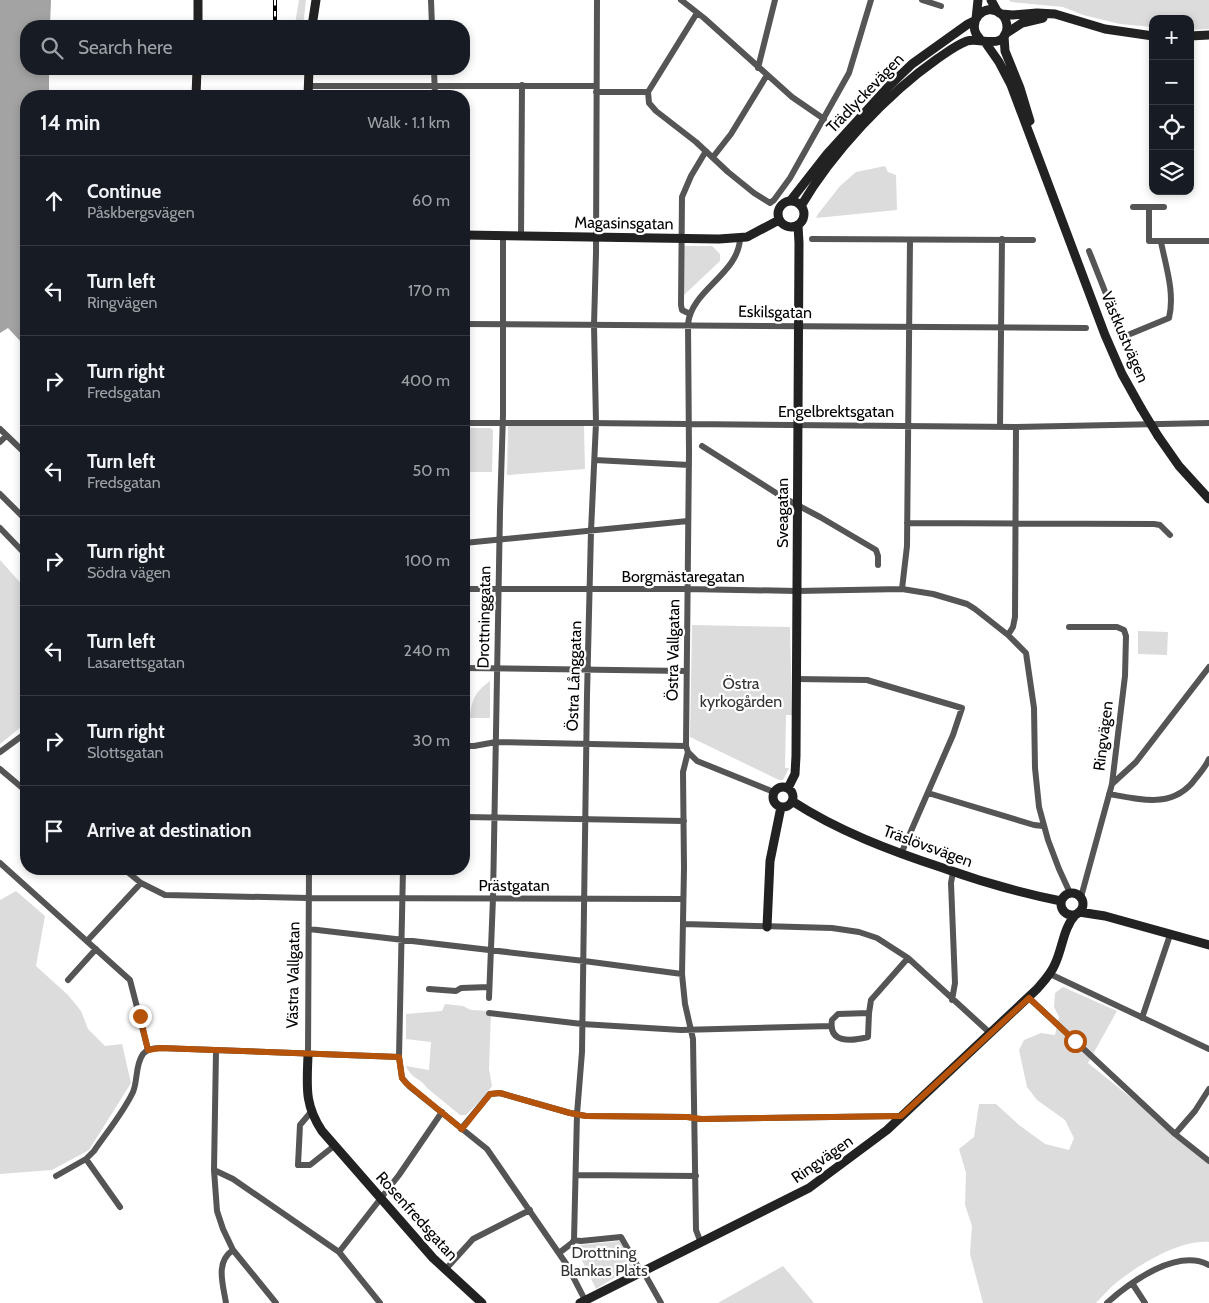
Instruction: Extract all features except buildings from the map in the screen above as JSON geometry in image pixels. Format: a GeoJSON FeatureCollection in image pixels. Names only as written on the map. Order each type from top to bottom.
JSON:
{"type":"FeatureCollection","features":[{"type":"Feature","properties":{"kind":"street"},"geometry":{"type":"LineString","coordinates":[[198,0],[198,20]]}},
{"type":"Feature","properties":{"kind":"street"},"geometry":{"type":"LineString","coordinates":[[313,20],[316,0]]}},
{"type":"Feature","properties":{"kind":"street"},"geometry":{"type":"LineString","coordinates":[[431,0],[432,20]]}},
{"type":"Feature","properties":{"kind":"street","name":"Östra Långgatan"},"geometry":{"type":"LineString","coordinates":[[574,1240],[577,1114],[582,1052],[584,819],[591,531],[596,423],[594,324],[597,0]]}},
{"type":"Feature","properties":{"kind":"street"},"geometry":{"type":"LineString","coordinates":[[682,0],[792,98],[824,119]]}},
{"type":"Feature","properties":{"kind":"street"},"geometry":{"type":"LineString","coordinates":[[758,68],[776,0]]}},
{"type":"Feature","properties":{"kind":"street"},"geometry":{"type":"LineString","coordinates":[[697,13],[648,92],[648,98],[652,107],[706,151],[728,172],[770,203],[790,178],[849,73],[871,0]]}},
{"type":"Feature","properties":{"kind":"street"},"geometry":{"type":"LineString","coordinates":[[922,0],[940,6]]}},
{"type":"Feature","properties":{"kind":"street"},"geometry":{"type":"LineString","coordinates":[[978,0],[974,31],[982,41],[995,42],[1022,23],[1034,19],[1046,18],[1078,22]]}},
{"type":"Feature","properties":{"kind":"street"},"geometry":{"type":"LineString","coordinates":[[991,0],[1007,23],[1004,35]]}},
{"type":"Feature","properties":{"kind":"street"},"geometry":{"type":"LineString","coordinates":[[975,20],[980,13],[986,10],[1013,15],[1055,14],[1112,31],[1149,36]]}},
{"type":"Feature","properties":{"kind":"street","name":"Trädlyckevägen"},"geometry":{"type":"LineString","coordinates":[[779,220],[778,211],[780,206],[791,200],[832,148],[894,81],[923,55],[975,20]]}},
{"type":"Feature","properties":{"kind":"street","name":"Västkustvägen"},"geometry":{"type":"LineString","coordinates":[[1004,35],[1005,51],[1024,99],[1043,170]]}},
{"type":"Feature","properties":{"kind":"street"},"geometry":{"type":"LineString","coordinates":[[1194,36],[1209,35]]}},
{"type":"Feature","properties":{"kind":"street","name":"Trädlyckevägen"},"geometry":{"type":"LineString","coordinates":[[798,236],[798,225],[804,216],[801,206],[822,173],[895,93],[924,68],[964,42],[982,41]]}},
{"type":"Feature","properties":{"kind":"street","name":"Västkustvägen"},"geometry":{"type":"LineString","coordinates":[[982,41],[999,62],[1011,86],[1105,335],[1122,374],[1140,408],[1158,436],[1179,466],[1209,499]]}},
{"type":"Feature","properties":{"kind":"street"},"geometry":{"type":"LineString","coordinates":[[196,90],[197,75]]}},
{"type":"Feature","properties":{"kind":"street"},"geometry":{"type":"LineString","coordinates":[[308,90],[309,75]]}},
{"type":"Feature","properties":{"kind":"street"},"geometry":{"type":"LineString","coordinates":[[434,75],[435,90]]}},
{"type":"Feature","properties":{"kind":"street"},"geometry":{"type":"LineString","coordinates":[[713,157],[730,134],[767,75]]}},
{"type":"Feature","properties":{"kind":"street"},"geometry":{"type":"LineString","coordinates":[[521,237],[522,85]]}},
{"type":"Feature","properties":{"kind":"street"},"geometry":{"type":"LineString","coordinates":[[308,86],[522,85],[648,92]]}},
{"type":"Feature","properties":{"kind":"street"},"geometry":{"type":"LineString","coordinates":[[690,314],[682,310],[681,306],[682,197],[690,176],[706,151]]}},
{"type":"Feature","properties":{"kind":"street"},"geometry":{"type":"LineString","coordinates":[[791,200],[801,206]]}},
{"type":"Feature","properties":{"kind":"street"},"geometry":{"type":"LineString","coordinates":[[1134,207],[1164,208]]}},
{"type":"Feature","properties":{"kind":"street"},"geometry":{"type":"LineString","coordinates":[[1149,207],[1149,241],[1209,242]]}},
{"type":"Feature","properties":{"kind":"street"},"geometry":{"type":"LineString","coordinates":[[779,220],[788,227],[798,225]]}},
{"type":"Feature","properties":{"kind":"street","name":"Magasinsgatan"},"geometry":{"type":"LineString","coordinates":[[470,236],[740,238],[753,235],[779,220]]}},
{"type":"Feature","properties":{"kind":"street","name":"Drottninggatan"},"geometry":{"type":"LineString","coordinates":[[489,998],[493,898],[499,540],[503,424],[503,236]]}},
{"type":"Feature","properties":{"kind":"street","name":"Sveagatan"},"geometry":{"type":"LineString","coordinates":[[788,788],[795,774],[796,765],[798,236]]}},
{"type":"Feature","properties":{"kind":"street"},"geometry":{"type":"LineString","coordinates":[[688,324],[690,314],[698,301],[732,262],[739,246],[740,238]]}},
{"type":"Feature","properties":{"kind":"street"},"geometry":{"type":"LineString","coordinates":[[812,239],[1033,240]]}},
{"type":"Feature","properties":{"kind":"street"},"geometry":{"type":"LineString","coordinates":[[1000,427],[1002,239]]}},
{"type":"Feature","properties":{"kind":"street"},"geometry":{"type":"LineString","coordinates":[[902,590],[907,546],[910,240]]}},
{"type":"Feature","properties":{"kind":"street"},"geometry":{"type":"LineString","coordinates":[[1089,251],[1123,337],[1169,318],[1172,307],[1171,290],[1161,242]]}},
{"type":"Feature","properties":{"kind":"street","name":"Eskilsgatan"},"geometry":{"type":"LineString","coordinates":[[470,324],[688,324],[1086,328]]}},
{"type":"Feature","properties":{"kind":"street","name":"Östra Vallgatan"},"geometry":{"type":"LineString","coordinates":[[688,324],[687,749],[683,772],[682,974],[685,1004],[692,1029],[696,1230],[701,1243]]}},
{"type":"Feature","properties":{"kind":"street","name":"Engelbrektsgatan"},"geometry":{"type":"LineString","coordinates":[[470,423],[1000,427],[1209,424]]}},
{"type":"Feature","properties":{"kind":"street"},"geometry":{"type":"LineString","coordinates":[[1008,635],[1013,627],[1015,617],[1016,427]]}},
{"type":"Feature","properties":{"kind":"street"},"geometry":{"type":"LineString","coordinates":[[0,429],[20,449]]}},
{"type":"Feature","properties":{"kind":"street"},"geometry":{"type":"LineString","coordinates":[[0,442],[6,436]]}},
{"type":"Feature","properties":{"kind":"street"},"geometry":{"type":"LineString","coordinates":[[702,446],[770,489],[876,550],[878,566]]}},
{"type":"Feature","properties":{"kind":"street"},"geometry":{"type":"LineString","coordinates":[[595,460],[689,465]]}},
{"type":"Feature","properties":{"kind":"street"},"geometry":{"type":"LineString","coordinates":[[0,494],[20,514]]}},
{"type":"Feature","properties":{"kind":"street"},"geometry":{"type":"LineString","coordinates":[[470,542],[688,521]]}},
{"type":"Feature","properties":{"kind":"street"},"geometry":{"type":"LineString","coordinates":[[907,523],[1160,524],[1170,535]]}},
{"type":"Feature","properties":{"kind":"street"},"geometry":{"type":"LineString","coordinates":[[0,528],[20,549]]}},
{"type":"Feature","properties":{"kind":"street","name":"Borgmästaregatan"},"geometry":{"type":"LineString","coordinates":[[470,589],[902,590],[933,594],[967,604],[1024,649],[1029,663],[1034,708],[1036,782],[1043,826],[1070,893]]}},
{"type":"Feature","properties":{"kind":"street","name":"Ringvägen"},"geometry":{"type":"LineString","coordinates":[[582,1302],[809,1188],[880,1136],[1029,998],[1050,974],[1058,958],[1066,930],[1080,907],[1110,794],[1125,676],[1126,636],[1124,630],[1117,627],[1070,627]]}},
{"type":"Feature","properties":{"kind":"street"},"geometry":{"type":"LineString","coordinates":[[1112,784],[1136,762],[1209,667]]}},
{"type":"Feature","properties":{"kind":"street"},"geometry":{"type":"LineString","coordinates":[[470,668],[686,671]]}},
{"type":"Feature","properties":{"kind":"street"},"geometry":{"type":"LineString","coordinates":[[796,679],[867,680],[962,708],[901,854]]}},
{"type":"Feature","properties":{"kind":"street"},"geometry":{"type":"LineString","coordinates":[[0,752],[20,737]]}},
{"type":"Feature","properties":{"kind":"street"},"geometry":{"type":"LineString","coordinates":[[470,746],[496,742],[687,749],[697,761],[774,792]]}},
{"type":"Feature","properties":{"kind":"street"},"geometry":{"type":"LineString","coordinates":[[1110,794],[1144,800],[1164,800],[1183,792],[1191,786],[1209,759]]}},
{"type":"Feature","properties":{"kind":"street"},"geometry":{"type":"LineString","coordinates":[[0,769],[20,785]]}},
{"type":"Feature","properties":{"kind":"street"},"geometry":{"type":"LineString","coordinates":[[782,787],[788,788],[793,795],[792,801],[789,805],[781,808],[774,803],[772,797],[774,792],[782,787]]}},
{"type":"Feature","properties":{"kind":"street"},"geometry":{"type":"LineString","coordinates":[[928,793],[1034,825],[1043,826]]}},
{"type":"Feature","properties":{"kind":"street","name":"Träslövsvägen"},"geometry":{"type":"LineString","coordinates":[[792,801],[830,822],[901,854],[1019,893],[1061,901]]}},
{"type":"Feature","properties":{"kind":"street"},"geometry":{"type":"LineString","coordinates":[[767,927],[770,861],[781,808]]}},
{"type":"Feature","properties":{"kind":"street"},"geometry":{"type":"LineString","coordinates":[[470,817],[684,821]]}},
{"type":"Feature","properties":{"kind":"street"},"geometry":{"type":"LineString","coordinates":[[0,863],[127,976],[132,983],[148,1050]]}},
{"type":"Feature","properties":{"kind":"street"},"geometry":{"type":"LineString","coordinates":[[952,1000],[955,983],[951,883],[953,872]]}},
{"type":"Feature","properties":{"kind":"street"},"geometry":{"type":"LineString","coordinates":[[87,941],[141,883],[131,875]]}},
{"type":"Feature","properties":{"kind":"street","name":"Västra Vallgatan"},"geometry":{"type":"LineString","coordinates":[[308,875],[307,1095],[311,1112]]}},
{"type":"Feature","properties":{"kind":"street"},"geometry":{"type":"LineString","coordinates":[[402,875],[399,1057],[402,1078],[487,1149],[560,1253],[582,1302]]}},
{"type":"Feature","properties":{"kind":"street","name":"Prästgatan"},"geometry":{"type":"LineString","coordinates":[[141,883],[166,895],[308,898],[683,899]]}},
{"type":"Feature","properties":{"kind":"street"},"geometry":{"type":"LineString","coordinates":[[1070,893],[1077,894],[1080,907],[1071,914],[1064,911],[1061,901],[1064,896],[1070,893]]}},
{"type":"Feature","properties":{"kind":"street"},"geometry":{"type":"LineString","coordinates":[[1080,907],[1209,945]]}},
{"type":"Feature","properties":{"kind":"street","name":"Ringvägen"},"geometry":{"type":"LineString","coordinates":[[1064,911],[1066,930]]}},
{"type":"Feature","properties":{"kind":"street"},"geometry":{"type":"LineString","coordinates":[[683,924],[832,928],[859,932],[877,938],[908,958],[990,1034]]}},
{"type":"Feature","properties":{"kind":"street"},"geometry":{"type":"LineString","coordinates":[[309,929],[682,974]]}},
{"type":"Feature","properties":{"kind":"street"},"geometry":{"type":"LineString","coordinates":[[1142,1018],[1170,935]]}},
{"type":"Feature","properties":{"kind":"street"},"geometry":{"type":"LineString","coordinates":[[68,980],[96,949]]}},
{"type":"Feature","properties":{"kind":"street"},"geometry":{"type":"LineString","coordinates":[[870,1013],[838,1014],[832,1020],[832,1032],[838,1038],[868,1037],[870,1032],[871,1000],[908,958]]}},
{"type":"Feature","properties":{"kind":"street"},"geometry":{"type":"LineString","coordinates":[[1050,974],[1209,1049]]}},
{"type":"Feature","properties":{"kind":"street"},"geometry":{"type":"LineString","coordinates":[[429,989],[456,991],[461,988],[489,987]]}},
{"type":"Feature","properties":{"kind":"street"},"geometry":{"type":"LineString","coordinates":[[1029,998],[1175,1134],[1209,1161]]}},
{"type":"Feature","properties":{"kind":"street"},"geometry":{"type":"LineString","coordinates":[[489,1013],[582,1024],[673,1030],[831,1026]]}},
{"type":"Feature","properties":{"kind":"street"},"geometry":{"type":"LineString","coordinates":[[56,1176],[86,1159],[94,1151],[131,1095],[141,1057],[148,1050],[160,1048],[399,1057]]}},
{"type":"Feature","properties":{"kind":"street"},"geometry":{"type":"LineString","coordinates":[[216,1051],[214,1170],[217,1211],[233,1250],[276,1303]]}},
{"type":"Feature","properties":{"kind":"street"},"geometry":{"type":"LineString","coordinates":[[1175,1134],[1195,1111],[1209,1089]]}},
{"type":"Feature","properties":{"kind":"street"},"geometry":{"type":"LineString","coordinates":[[462,1129],[490,1094],[494,1093],[586,1116],[702,1119],[901,1116]]}},
{"type":"Feature","properties":{"kind":"street"},"geometry":{"type":"LineString","coordinates":[[311,1112],[300,1125],[298,1165],[310,1165],[334,1146]]}},
{"type":"Feature","properties":{"kind":"street","name":"Rosenfredsgatan"},"geometry":{"type":"LineString","coordinates":[[311,1112],[322,1131],[380,1200],[445,1270],[482,1303]]}},
{"type":"Feature","properties":{"kind":"street"},"geometry":{"type":"LineString","coordinates":[[339,1252],[380,1200],[442,1112]]}},
{"type":"Feature","properties":{"kind":"street"},"geometry":{"type":"LineString","coordinates":[[86,1159],[120,1207]]}},
{"type":"Feature","properties":{"kind":"street"},"geometry":{"type":"LineString","coordinates":[[214,1170],[233,1178],[339,1252],[380,1303]]}},
{"type":"Feature","properties":{"kind":"street"},"geometry":{"type":"LineString","coordinates":[[576,1175],[696,1176]]}},
{"type":"Feature","properties":{"kind":"street"},"geometry":{"type":"LineString","coordinates":[[445,1270],[473,1239],[530,1210]]}},
{"type":"Feature","properties":{"kind":"street"},"geometry":{"type":"LineString","coordinates":[[560,1253],[574,1240],[621,1237],[661,1303]]}},
{"type":"Feature","properties":{"kind":"street"},"geometry":{"type":"LineString","coordinates":[[226,1303],[222,1267],[225,1255],[233,1250]]}},
{"type":"Feature","properties":{"kind":"street"},"geometry":{"type":"LineString","coordinates":[[1107,1303],[1150,1271],[1180,1262],[1193,1261],[1209,1266]]}},
{"type":"Feature","properties":{"kind":"street"},"geometry":{"type":"LineString","coordinates":[[1132,1283],[1145,1303]]}},
{"type":"Feature","properties":{"kind":"green space"},"geometry":{"type":"Polygon","coordinates":[[[299,0],[306,0],[304,20],[296,20],[299,0]]]}},
{"type":"Feature","properties":{"kind":"green space"},"geometry":{"type":"Polygon","coordinates":[[[1009,0],[1209,0],[1209,29],[1194,30],[1194,15],[1149,15],[1149,27],[1120,24],[1083,15],[1063,7],[1011,2],[1009,0]]]}},
{"type":"Feature","properties":{"kind":"green space"},"geometry":{"type":"Polygon","coordinates":[[[885,166],[888,172],[896,175],[897,210],[816,218],[840,186],[856,172],[885,166]]]}},
{"type":"Feature","properties":{"kind":"green space"},"geometry":{"type":"Polygon","coordinates":[[[684,246],[712,246],[720,254],[720,261],[684,295],[684,246]]]}},
{"type":"Feature","properties":{"kind":"green space"},"geometry":{"type":"Polygon","coordinates":[[[508,426],[584,426],[585,469],[507,475],[508,426]]]}},
{"type":"Feature","properties":{"kind":"green space"},"geometry":{"type":"Polygon","coordinates":[[[470,428],[490,428],[493,430],[492,472],[470,472],[470,428]]]}},
{"type":"Feature","properties":{"kind":"green space"},"geometry":{"type":"Polygon","coordinates":[[[0,560],[20,582],[20,728],[0,744],[0,560]]]}},
{"type":"Feature","properties":{"kind":"green space","name":"Östra kyrkogården"},"geometry":{"type":"Polygon","coordinates":[[[692,625],[790,627],[792,715],[786,715],[785,768],[789,768],[783,780],[779,780],[690,737],[692,625]]]}},
{"type":"Feature","properties":{"kind":"green space"},"geometry":{"type":"Polygon","coordinates":[[[1138,631],[1168,632],[1167,655],[1138,654],[1138,631]]]}},
{"type":"Feature","properties":{"kind":"green space"},"geometry":{"type":"Polygon","coordinates":[[[490,681],[490,718],[470,718],[475,696],[490,681]]]}},
{"type":"Feature","properties":{"kind":"green space"},"geometry":{"type":"Polygon","coordinates":[[[16,891],[45,916],[36,966],[68,995],[81,1011],[88,1029],[105,1046],[122,1044],[131,1083],[89,1150],[52,1170],[0,1174],[0,900],[16,891]]]}},
{"type":"Feature","properties":{"kind":"green space"},"geometry":{"type":"Polygon","coordinates":[[[1063,987],[1117,1011],[1088,1063],[1209,1161],[1209,1242],[1198,1242],[1174,1248],[1151,1259],[1118,1281],[1096,1303],[983,1303],[970,1254],[972,1226],[965,1205],[966,1173],[959,1149],[974,1137],[979,1104],[996,1104],[1019,1125],[1045,1144],[1069,1150],[1074,1138],[1065,1120],[1037,1100],[1027,1087],[1019,1050],[1024,1040],[1041,1033],[1055,1035],[1059,1017],[1054,1007],[1055,993],[1063,987]]]}},
{"type":"Feature","properties":{"kind":"green space"},"geometry":{"type":"Polygon","coordinates":[[[445,1004],[463,1006],[471,1010],[491,1011],[489,1069],[492,1086],[466,1115],[460,1115],[413,1076],[406,1066],[429,1070],[431,1042],[406,1039],[406,1014],[442,1011],[445,1004]]]}},
{"type":"Feature","properties":{"kind":"green space","name":"Drottning Blankas Plats"},"geometry":{"type":"Polygon","coordinates":[[[620,1241],[634,1269],[619,1275],[596,1289],[576,1248],[580,1245],[620,1241]]]}},
{"type":"Feature","properties":{"kind":"green space"},"geometry":{"type":"Polygon","coordinates":[[[783,1266],[814,1303],[718,1303],[783,1266]]]}},
{"type":"Feature","properties":{"kind":"shaded area"},"geometry":{"type":"Polygon","coordinates":[[[0,0],[51,0],[50,20],[20,20],[20,75],[49,75],[49,90],[20,90],[20,341],[8,328],[0,333],[0,0]]]}},
{"type":"Feature","properties":{"kind":"railway"},"geometry":{"type":"LineString","coordinates":[[275,0],[275,20]]}},
{"type":"Feature","properties":{"kind":"route"},"geometry":{"type":"LineString","coordinates":[[140,1016],[148,1050],[160,1048],[399,1057],[402,1078],[406,1083],[462,1129],[490,1094],[494,1093],[586,1116],[687,1117],[702,1119],[901,1116],[1029,998],[1075,1041]]}}]}
